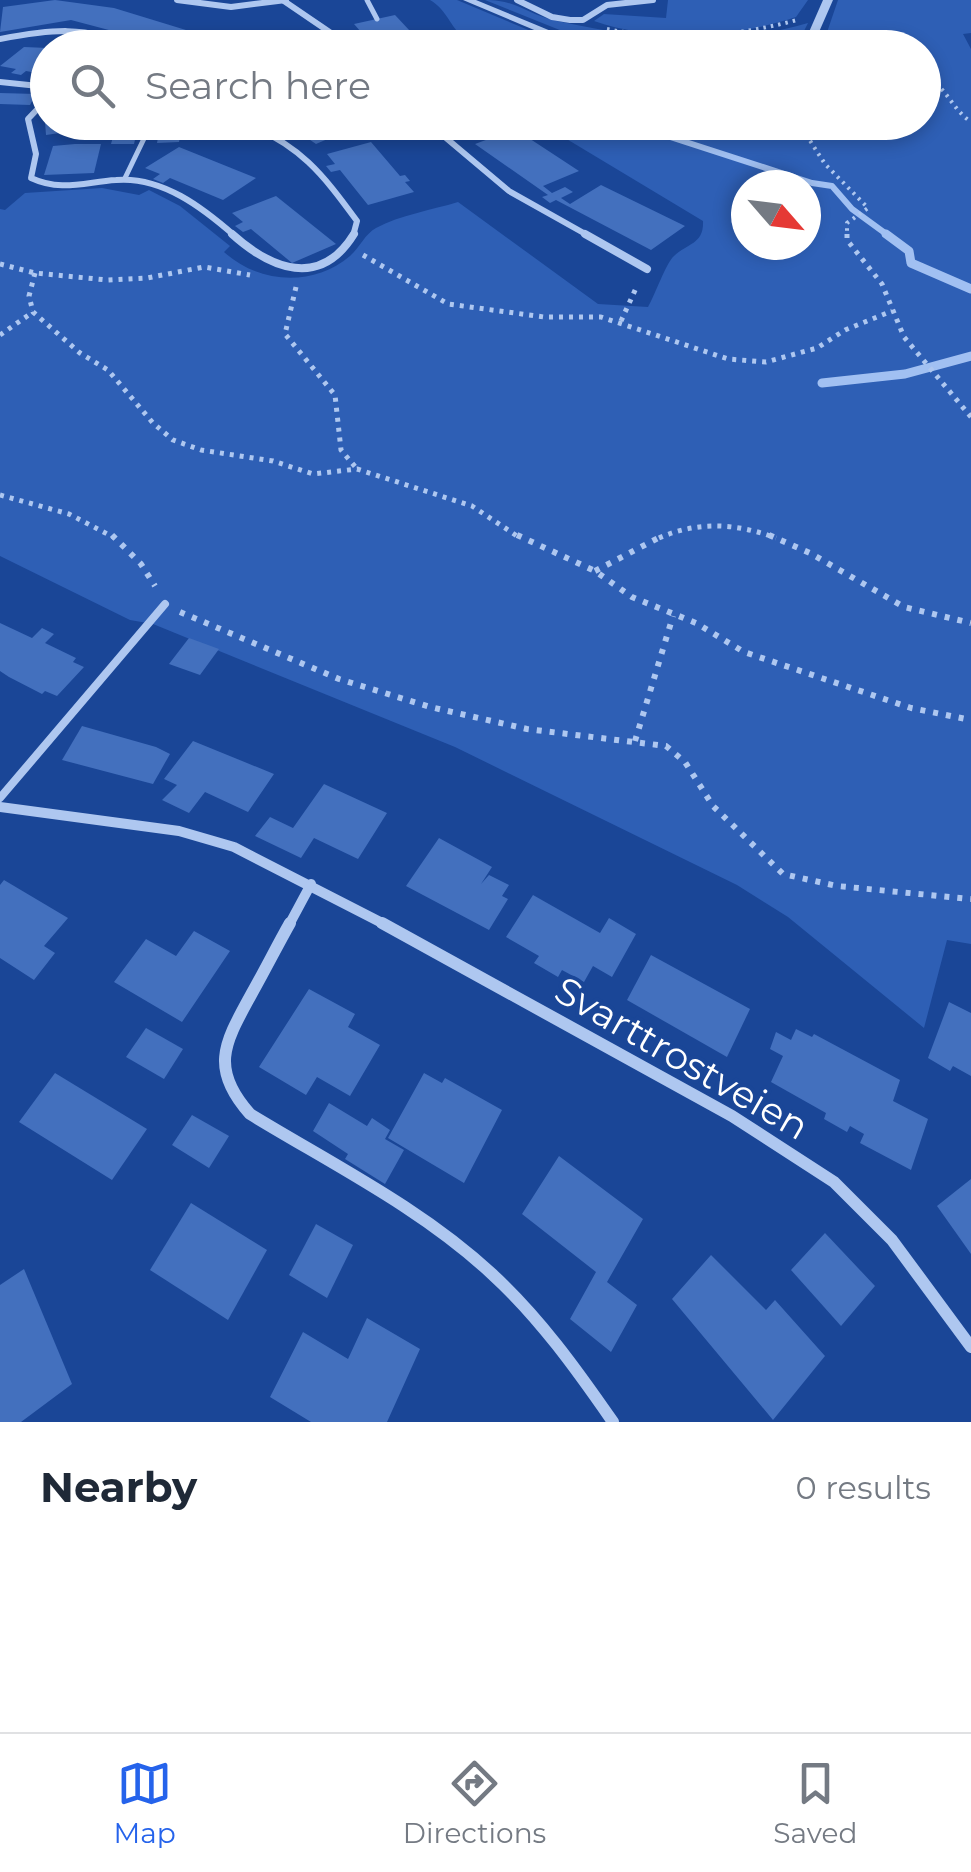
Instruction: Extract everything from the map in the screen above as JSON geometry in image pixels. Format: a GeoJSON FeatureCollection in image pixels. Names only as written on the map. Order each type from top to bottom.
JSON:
{"type":"FeatureCollection","features":[{"type":"Feature","properties":{"kind":"street"},"geometry":{"type":"LineString","coordinates":[[177,0],[224,8],[260,7],[285,0],[328,30]]}},
{"type":"Feature","properties":{"kind":"street"},"geometry":{"type":"LineString","coordinates":[[468,0],[542,30]]}},
{"type":"Feature","properties":{"kind":"street"},"geometry":{"type":"LineString","coordinates":[[517,0],[552,17],[582,20],[607,4],[654,0]]}},
{"type":"Feature","properties":{"kind":"street"},"geometry":{"type":"LineString","coordinates":[[817,30],[828,0]]}},
{"type":"Feature","properties":{"kind":"street"},"geometry":{"type":"LineString","coordinates":[[52,30],[75,26],[92,30]]}},
{"type":"Feature","properties":{"kind":"street"},"geometry":{"type":"LineString","coordinates":[[0,39],[30,34]]}},
{"type":"Feature","properties":{"kind":"street"},"geometry":{"type":"LineString","coordinates":[[0,82],[30,85]]}},
{"type":"Feature","properties":{"kind":"street"},"geometry":{"type":"LineString","coordinates":[[32,140],[37,151],[31,178],[56,188],[125,178],[194,202],[255,256],[278,268],[299,269],[332,257],[350,243],[358,221],[310,156],[284,140]]}},
{"type":"Feature","properties":{"kind":"street"},"geometry":{"type":"LineString","coordinates":[[448,140],[509,191],[647,269]]}},
{"type":"Feature","properties":{"kind":"street","name":"Svarttrostveien"},"geometry":{"type":"LineString","coordinates":[[0,807],[179,831],[234,847],[311,884],[732,1116],[834,1182],[892,1240],[971,1346]]}},
{"type":"Feature","properties":{"kind":"street"},"geometry":{"type":"LineString","coordinates":[[311,884],[224,1043],[222,1072],[230,1093],[250,1114],[436,1230],[493,1275],[587,1382],[614,1422]]}},
{"type":"Feature","properties":{"kind":"lane"},"geometry":{"type":"LineString","coordinates":[[367,0],[377,19]]}},
{"type":"Feature","properties":{"kind":"lane"},"geometry":{"type":"LineString","coordinates":[[125,178],[143,140]]}},
{"type":"Feature","properties":{"kind":"lane"},"geometry":{"type":"LineString","coordinates":[[0,798],[165,604]]}},
{"type":"Feature","properties":{"kind":"path"},"geometry":{"type":"LineString","coordinates":[[582,20],[614,30]]}},
{"type":"Feature","properties":{"kind":"path"},"geometry":{"type":"LineString","coordinates":[[757,30],[799,20],[820,24]]}},
{"type":"Feature","properties":{"kind":"path"},"geometry":{"type":"LineString","coordinates":[[941,86],[950,91],[955,111],[971,122]]}},
{"type":"Feature","properties":{"kind":"path"},"geometry":{"type":"LineString","coordinates":[[810,140],[825,164],[868,208],[847,223],[846,240],[882,284],[892,311],[926,366],[971,417]]}},
{"type":"Feature","properties":{"kind":"path"},"geometry":{"type":"LineString","coordinates":[[342,249],[364,256],[430,298],[448,304],[544,317],[601,317],[728,360],[766,362],[817,348],[845,330],[892,311]]}},
{"type":"Feature","properties":{"kind":"path"},"geometry":{"type":"LineString","coordinates":[[0,264],[35,273],[107,280],[204,268],[259,277],[299,269],[285,334],[335,395],[341,450],[357,469]]}},
{"type":"Feature","properties":{"kind":"path"},"geometry":{"type":"LineString","coordinates":[[621,321],[647,269]]}},
{"type":"Feature","properties":{"kind":"path"},"geometry":{"type":"LineString","coordinates":[[35,273],[29,296],[34,312],[80,353],[108,370],[153,423],[174,440],[202,450],[273,461],[313,474],[357,469],[472,506],[528,543],[595,572],[632,596],[759,657],[911,708],[971,720]]}},
{"type":"Feature","properties":{"kind":"path"},"geometry":{"type":"LineString","coordinates":[[0,336],[34,312]]}},
{"type":"Feature","properties":{"kind":"path"},"geometry":{"type":"LineString","coordinates":[[0,494],[81,517],[115,533],[136,555],[165,604],[198,622],[339,679],[430,707],[527,728],[666,746],[685,762],[713,806],[783,874],[837,886],[971,899]]}},
{"type":"Feature","properties":{"kind":"path"},"geometry":{"type":"LineString","coordinates":[[595,572],[670,534],[708,525],[765,534],[838,568],[908,609],[971,623]]}},
{"type":"Feature","properties":{"kind":"path"},"geometry":{"type":"LineString","coordinates":[[635,741],[673,616]]}},
{"type":"Feature","properties":{"kind":"shaded area"},"geometry":{"type":"Polygon","coordinates":[[[430,0],[457,0],[528,30],[457,30],[430,0]]]}},
{"type":"Feature","properties":{"kind":"shaded area"},"geometry":{"type":"Polygon","coordinates":[[[485,0],[506,2],[557,21],[605,30],[560,30],[485,0]]]}},
{"type":"Feature","properties":{"kind":"shaded area"},"geometry":{"type":"Polygon","coordinates":[[[668,0],[808,0],[796,17],[746,30],[628,30],[594,21],[604,14],[666,18],[668,0]]]}},
{"type":"Feature","properties":{"kind":"shaded area"},"geometry":{"type":"Polygon","coordinates":[[[838,0],[971,0],[971,33],[963,34],[971,49],[971,944],[947,940],[924,1028],[788,917],[737,885],[455,747],[153,624],[130,620],[0,556],[0,209],[5,210],[25,193],[102,188],[139,195],[149,190],[180,206],[230,246],[224,252],[238,262],[286,278],[335,266],[376,228],[458,202],[598,304],[648,307],[671,260],[698,239],[703,221],[568,140],[941,140],[941,30],[828,30],[838,0]]]}},
{"type":"Feature","properties":{"kind":"shaded area"},"geometry":{"type":"Polygon","coordinates":[[[808,23],[804,30],[778,30],[808,23]]]}},
{"type":"Feature","properties":{"kind":"building"},"geometry":{"type":"Polygon","coordinates":[[[55,0],[114,8],[186,30],[109,30],[71,20],[0,32],[3,7],[55,0]]]}},
{"type":"Feature","properties":{"kind":"building"},"geometry":{"type":"Polygon","coordinates":[[[395,15],[409,30],[359,30],[354,24],[395,15]]]}},
{"type":"Feature","properties":{"kind":"building"},"geometry":{"type":"Polygon","coordinates":[[[24,47],[30,47],[30,72],[21,75],[11,73],[16,69],[0,66],[24,47]]]}},
{"type":"Feature","properties":{"kind":"building"},"geometry":{"type":"Polygon","coordinates":[[[0,93],[30,94],[30,105],[0,104],[0,93]]]}},
{"type":"Feature","properties":{"kind":"building"},"geometry":{"type":"Polygon","coordinates":[[[112,140],[135,140],[134,144],[111,144],[112,140]]]}},
{"type":"Feature","properties":{"kind":"building"},"geometry":{"type":"Polygon","coordinates":[[[486,140],[532,140],[579,171],[543,186],[552,193],[565,187],[573,192],[561,198],[570,204],[601,185],[685,226],[651,250],[556,200],[550,203],[542,197],[548,195],[475,144],[486,140]]]}},
{"type":"Feature","properties":{"kind":"building"},"geometry":{"type":"Polygon","coordinates":[[[371,142],[400,176],[405,175],[410,181],[405,182],[414,192],[368,205],[340,170],[331,172],[326,166],[335,164],[327,154],[371,142]]]}},
{"type":"Feature","properties":{"kind":"building"},"geometry":{"type":"Polygon","coordinates":[[[101,144],[94,173],[44,175],[53,146],[101,144]]]}},
{"type":"Feature","properties":{"kind":"building"},"geometry":{"type":"Polygon","coordinates":[[[179,147],[256,178],[223,200],[170,178],[163,183],[153,179],[160,174],[145,168],[179,147]]]}},
{"type":"Feature","properties":{"kind":"building"},"geometry":{"type":"Polygon","coordinates":[[[276,196],[336,244],[292,263],[251,229],[243,232],[235,226],[243,222],[232,213],[276,196]]]}},
{"type":"Feature","properties":{"kind":"building"},"geometry":{"type":"Polygon","coordinates":[[[0,623],[32,638],[42,628],[54,634],[45,643],[76,658],[73,662],[84,667],[57,696],[45,691],[42,694],[9,677],[0,671],[0,623]]]}},
{"type":"Feature","properties":{"kind":"building"},"geometry":{"type":"Polygon","coordinates":[[[189,638],[219,649],[200,675],[169,664],[189,638]]]}},
{"type":"Feature","properties":{"kind":"building"},"geometry":{"type":"Polygon","coordinates":[[[82,726],[170,754],[153,784],[62,760],[82,726]]]}},
{"type":"Feature","properties":{"kind":"building"},"geometry":{"type":"Polygon","coordinates":[[[193,741],[274,774],[248,812],[205,792],[189,813],[162,800],[177,785],[164,779],[193,741]]]}},
{"type":"Feature","properties":{"kind":"building"},"geometry":{"type":"Polygon","coordinates":[[[324,784],[387,813],[358,859],[314,838],[301,858],[255,836],[270,817],[293,828],[324,784]]]}},
{"type":"Feature","properties":{"kind":"building"},"geometry":{"type":"Polygon","coordinates":[[[439,838],[492,867],[481,884],[489,875],[509,885],[502,896],[508,899],[489,930],[406,886],[439,838]]]}},
{"type":"Feature","properties":{"kind":"building"},"geometry":{"type":"Polygon","coordinates":[[[4,880],[68,918],[44,946],[55,953],[34,980],[0,958],[0,885],[4,880]]]}},
{"type":"Feature","properties":{"kind":"building"},"geometry":{"type":"Polygon","coordinates":[[[533,895],[600,933],[609,918],[636,934],[612,977],[593,966],[584,982],[562,970],[558,977],[534,963],[539,956],[506,937],[533,895]]]}},
{"type":"Feature","properties":{"kind":"building"},"geometry":{"type":"Polygon","coordinates":[[[194,931],[230,951],[182,1022],[114,982],[146,939],[176,956],[194,931]]]}},
{"type":"Feature","properties":{"kind":"building"},"geometry":{"type":"Polygon","coordinates":[[[651,955],[750,1009],[727,1057],[627,1000],[651,955]]]}},
{"type":"Feature","properties":{"kind":"building"},"geometry":{"type":"Polygon","coordinates":[[[309,989],[355,1014],[348,1027],[380,1045],[350,1096],[317,1077],[306,1095],[259,1067],[309,989]]]}},
{"type":"Feature","properties":{"kind":"building"},"geometry":{"type":"Polygon","coordinates":[[[949,1002],[971,1013],[971,1076],[953,1066],[950,1071],[928,1058],[949,1002]]]}},
{"type":"Feature","properties":{"kind":"building"},"geometry":{"type":"Polygon","coordinates":[[[146,1028],[183,1049],[164,1079],[126,1057],[146,1028]]]}},
{"type":"Feature","properties":{"kind":"building"},"geometry":{"type":"Polygon","coordinates":[[[796,1029],[812,1037],[814,1034],[900,1080],[893,1101],[928,1119],[911,1170],[860,1143],[864,1134],[850,1126],[847,1132],[824,1119],[826,1113],[771,1082],[783,1056],[770,1049],[776,1032],[791,1040],[796,1029]]]}},
{"type":"Feature","properties":{"kind":"building"},"geometry":{"type":"Polygon","coordinates":[[[55,1073],[147,1129],[112,1180],[19,1122],[55,1073]]]}},
{"type":"Feature","properties":{"kind":"building"},"geometry":{"type":"Polygon","coordinates":[[[424,1073],[442,1083],[445,1078],[502,1110],[464,1183],[388,1138],[424,1073]]]}},
{"type":"Feature","properties":{"kind":"building"},"geometry":{"type":"Polygon","coordinates":[[[329,1103],[367,1126],[372,1118],[390,1130],[385,1139],[404,1150],[385,1184],[345,1159],[348,1154],[313,1131],[329,1103]]]}},
{"type":"Feature","properties":{"kind":"building"},"geometry":{"type":"Polygon","coordinates":[[[192,1115],[229,1136],[209,1168],[172,1145],[192,1115]]]}},
{"type":"Feature","properties":{"kind":"building"},"geometry":{"type":"Polygon","coordinates":[[[559,1156],[643,1219],[607,1282],[637,1305],[611,1352],[570,1319],[596,1272],[522,1214],[559,1156]]]}},
{"type":"Feature","properties":{"kind":"building"},"geometry":{"type":"Polygon","coordinates":[[[971,1179],[971,1254],[937,1206],[971,1179]]]}},
{"type":"Feature","properties":{"kind":"building"},"geometry":{"type":"Polygon","coordinates":[[[191,1203],[267,1250],[228,1320],[150,1270],[191,1203]]]}},
{"type":"Feature","properties":{"kind":"building"},"geometry":{"type":"Polygon","coordinates":[[[316,1224],[353,1245],[327,1298],[289,1275],[316,1224]]]}},
{"type":"Feature","properties":{"kind":"building"},"geometry":{"type":"Polygon","coordinates":[[[825,1233],[875,1286],[841,1326],[791,1270],[825,1233]]]}},
{"type":"Feature","properties":{"kind":"building"},"geometry":{"type":"Polygon","coordinates":[[[711,1255],[766,1310],[775,1300],[825,1356],[773,1420],[672,1299],[711,1255]]]}},
{"type":"Feature","properties":{"kind":"building"},"geometry":{"type":"Polygon","coordinates":[[[24,1269],[72,1384],[21,1422],[0,1422],[0,1285],[24,1269]]]}},
{"type":"Feature","properties":{"kind":"building"},"geometry":{"type":"Polygon","coordinates":[[[367,1318],[420,1349],[387,1422],[311,1422],[270,1397],[303,1332],[348,1359],[367,1318]]]}},
{"type":"Feature","properties":{"kind":"waterway"},"geometry":{"type":"LineString","coordinates":[[679,140],[832,186],[852,209],[889,236]]}},
{"type":"Feature","properties":{"kind":"waterway"},"geometry":{"type":"LineString","coordinates":[[886,234],[909,251],[911,263],[971,289]]}},
{"type":"Feature","properties":{"kind":"waterway"},"geometry":{"type":"LineString","coordinates":[[822,383],[905,374],[971,356]]}}]}
